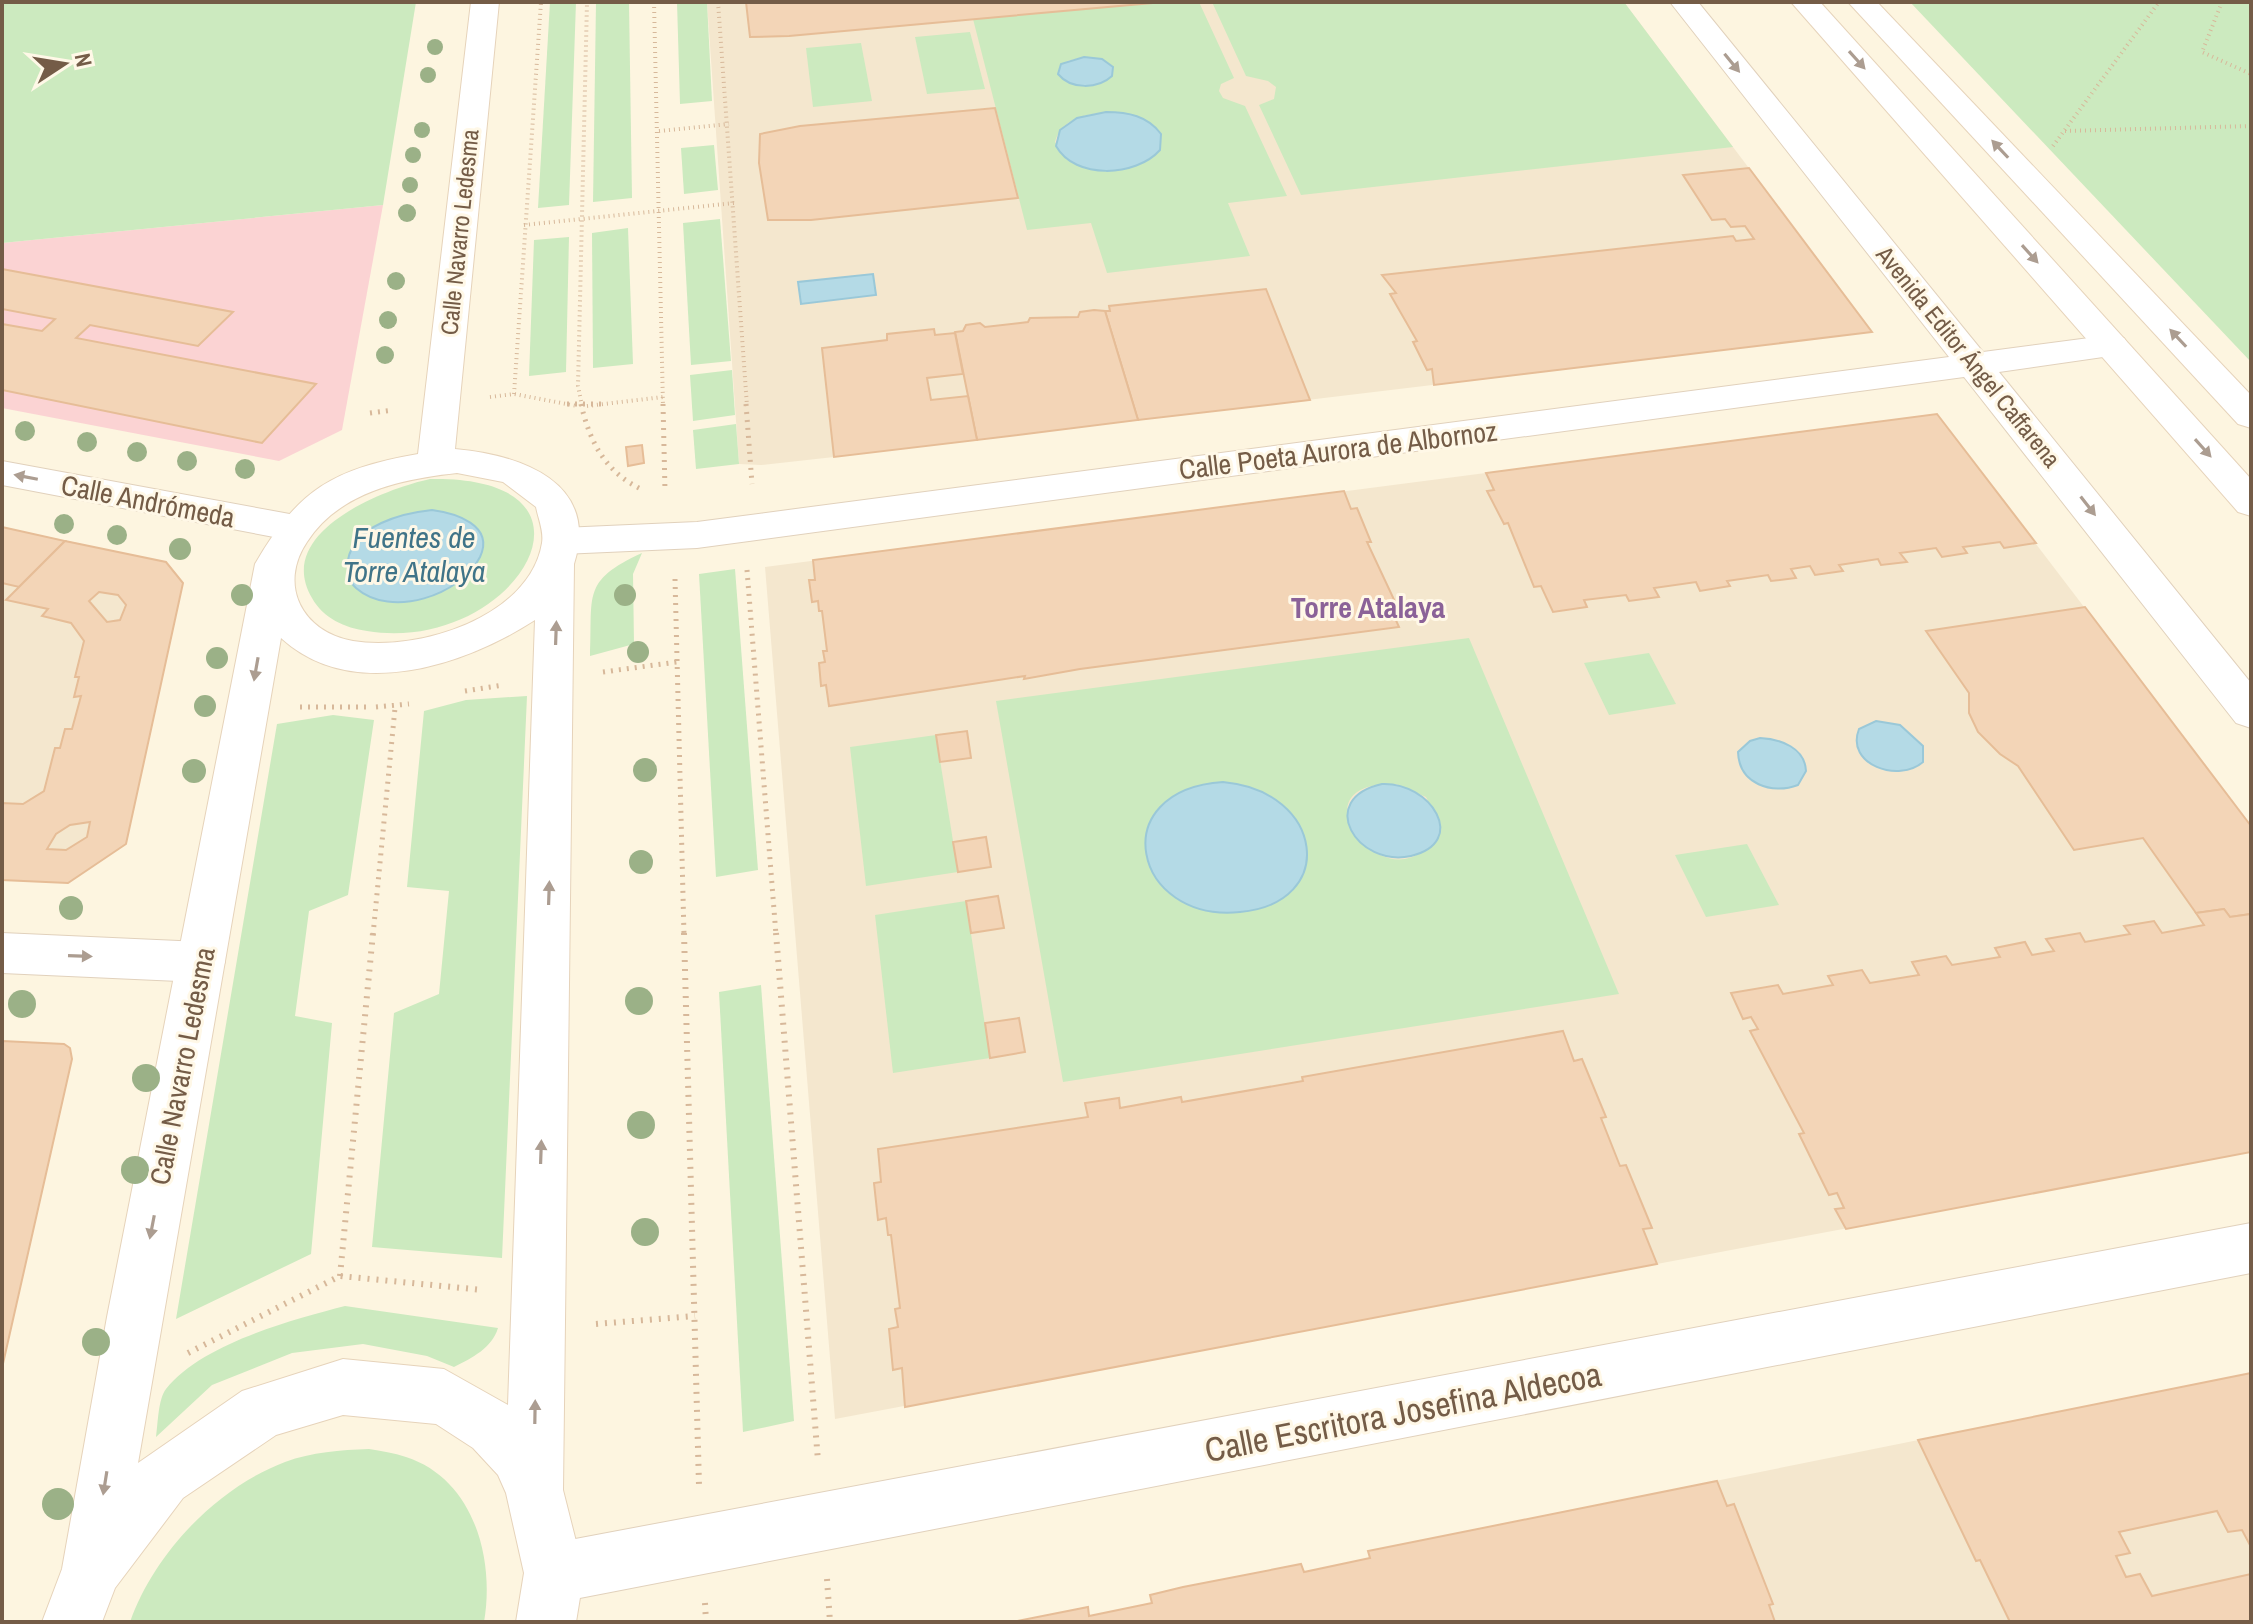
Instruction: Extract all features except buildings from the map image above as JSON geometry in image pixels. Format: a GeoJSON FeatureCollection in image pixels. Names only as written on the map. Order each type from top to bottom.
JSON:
{"type":"FeatureCollection","features":[{"type":"Feature","properties":{"kind":"main road","name":"Calle Navarro Ledesma"},"geometry":{"type":"LineString","coordinates":[[435,463],[485,2]]}},
{"type":"Feature","properties":{"kind":"main road","name":"Avenida Editor Ángel Caffarena"},"geometry":{"type":"LineString","coordinates":[[1684,2],[2251,712]]}},
{"type":"Feature","properties":{"kind":"main road"},"geometry":{"type":"LineString","coordinates":[[1805,2],[2251,503]]}},
{"type":"Feature","properties":{"kind":"main road"},"geometry":{"type":"LineString","coordinates":[[1862,2],[2251,416]]}},
{"type":"Feature","properties":{"kind":"main road","name":"Calle Poeta Aurora de Albornoz"},"geometry":{"type":"LineString","coordinates":[[559,554],[697,545],[2112,346]]}},
{"type":"Feature","properties":{"kind":"main road"},"geometry":{"type":"LineString","coordinates":[[550,1598],[534,1490],[559,554],[553,501],[514,472],[457,461],[375,476],[331,497],[284,546],[272,598],[297,635],[349,657],[396,659],[436,652],[487,632],[529,603],[559,554]]}},
{"type":"Feature","properties":{"kind":"main road","name":"Calle Andrómeda"},"geometry":{"type":"LineString","coordinates":[[2,473],[284,546]]}},
{"type":"Feature","properties":{"kind":"main road","name":"Calle Navarro Ledesma"},"geometry":{"type":"LineString","coordinates":[[92,1569],[122,1387],[201,962],[284,546]]}},
{"type":"Feature","properties":{"kind":"main road"},"geometry":{"type":"LineString","coordinates":[[2,953],[201,962]]}},
{"type":"Feature","properties":{"kind":"main road","name":"Calle Escritora Josefina Aldecoa"},"geometry":{"type":"LineString","coordinates":[[550,1598],[702,1545],[2251,1248]]}},
{"type":"Feature","properties":{"kind":"main road"},"geometry":{"type":"LineString","coordinates":[[72,1622],[92,1569],[163,1478],[262,1411],[343,1387],[444,1397],[493,1428],[518,1455],[534,1490]]}},
{"type":"Feature","properties":{"kind":"path"},"geometry":{"type":"LineString","coordinates":[[541,2],[514,394],[581,407],[663,397]]}},
{"type":"Feature","properties":{"kind":"path"},"geometry":{"type":"LineString","coordinates":[[587,2],[578,386],[584,428],[613,473],[640,490],[696,496],[697,545],[675,579],[706,1622]]}},
{"type":"Feature","properties":{"kind":"path"},"geometry":{"type":"LineString","coordinates":[[654,2],[665,491]]}},
{"type":"Feature","properties":{"kind":"path"},"geometry":{"type":"LineString","coordinates":[[718,2],[753,490]]}},
{"type":"Feature","properties":{"kind":"path"},"geometry":{"type":"LineString","coordinates":[[2049,152],[2159,2]]}},
{"type":"Feature","properties":{"kind":"path"},"geometry":{"type":"LineString","coordinates":[[2222,2],[2202,52],[2251,74]]}},
{"type":"Feature","properties":{"kind":"path"},"geometry":{"type":"LineString","coordinates":[[659,131],[729,124]]}},
{"type":"Feature","properties":{"kind":"path"},"geometry":{"type":"LineString","coordinates":[[2064,131],[2251,126]]}},
{"type":"Feature","properties":{"kind":"path"},"geometry":{"type":"LineString","coordinates":[[524,225],[734,203]]}},
{"type":"Feature","properties":{"kind":"path"},"geometry":{"type":"LineString","coordinates":[[697,545],[745,549],[830,1622]]}},
{"type":"Feature","properties":{"kind":"path"},"geometry":{"type":"LineString","coordinates":[[594,673],[677,662]]}},
{"type":"Feature","properties":{"kind":"path"},"geometry":{"type":"LineString","coordinates":[[340,1276],[395,708]]}},
{"type":"Feature","properties":{"kind":"path"},"geometry":{"type":"LineString","coordinates":[[182,1356],[340,1276],[487,1290]]}},
{"type":"Feature","properties":{"kind":"path"},"geometry":{"type":"LineString","coordinates":[[584,1325],[695,1316]]}},
{"type":"Feature","properties":{"kind":"shaded area"},"geometry":{"type":"Polygon","coordinates":[[[707,2],[1624,2],[1872,332],[834,457],[761,465],[739,464],[707,2]]]}},
{"type":"Feature","properties":{"kind":"shaded area"},"geometry":{"type":"Polygon","coordinates":[[[383,205],[342,430],[279,461],[2,408],[2,243],[383,205]]]}},
{"type":"Feature","properties":{"kind":"shaded area"},"geometry":{"type":"Polygon","coordinates":[[[1937,414],[2251,826],[2251,1152],[835,1419],[765,567],[1937,414]]]}},
{"type":"Feature","properties":{"kind":"shaded area"},"geometry":{"type":"Polygon","coordinates":[[[2,527],[166,562],[183,583],[126,844],[68,883],[2,880],[2,527]]]}},
{"type":"Feature","properties":{"kind":"shaded area"},"geometry":{"type":"Polygon","coordinates":[[[2251,1373],[2251,1622],[1012,1622],[1088,1607],[1090,1616],[1151,1603],[1150,1595],[1183,1587],[1301,1564],[1304,1572],[1370,1558],[1368,1551],[2251,1373]]]}},
{"type":"Feature","properties":{"kind":"green space"},"geometry":{"type":"Polygon","coordinates":[[[2,2],[416,2],[383,205],[2,243],[2,2]]]}},
{"type":"Feature","properties":{"kind":"green space"},"geometry":{"type":"Polygon","coordinates":[[[550,2],[576,2],[569,205],[538,208],[550,2]]]}},
{"type":"Feature","properties":{"kind":"green space"},"geometry":{"type":"Polygon","coordinates":[[[596,2],[629,2],[632,198],[593,202],[596,2]]]}},
{"type":"Feature","properties":{"kind":"green space"},"geometry":{"type":"Polygon","coordinates":[[[677,2],[707,2],[712,101],[680,104],[677,2]]]}},
{"type":"Feature","properties":{"kind":"green space"},"geometry":{"type":"Polygon","coordinates":[[[1163,2],[1199,2],[1234,78],[1221,84],[1219,91],[1223,98],[1245,106],[1287,196],[1228,203],[1250,256],[1107,273],[1091,223],[1027,230],[973,19],[1163,2]],[[1084,57],[1067,61],[1058,74],[1061,78],[1078,85],[1093,85],[1084,57]],[[1099,113],[1078,118],[1062,129],[1055,142],[1066,159],[1088,167],[1110,170],[1133,166],[1154,156],[1161,134],[1155,127],[1133,116],[1099,113]]]}},
{"type":"Feature","properties":{"kind":"green space"},"geometry":{"type":"Polygon","coordinates":[[[1212,2],[1624,2],[1733,147],[1301,195],[1259,105],[1274,99],[1276,87],[1268,81],[1246,76],[1212,2]]]}},
{"type":"Feature","properties":{"kind":"green space"},"geometry":{"type":"Polygon","coordinates":[[[1910,2],[2251,2],[2251,362],[1910,2]]]}},
{"type":"Feature","properties":{"kind":"green space"},"geometry":{"type":"Polygon","coordinates":[[[970,32],[985,89],[927,94],[915,37],[970,32]]]}},
{"type":"Feature","properties":{"kind":"green space"},"geometry":{"type":"Polygon","coordinates":[[[861,43],[872,101],[813,107],[806,48],[861,43]]]}},
{"type":"Feature","properties":{"kind":"green space"},"geometry":{"type":"Polygon","coordinates":[[[714,145],[718,190],[684,194],[681,148],[714,145]]]}},
{"type":"Feature","properties":{"kind":"green space"},"geometry":{"type":"Polygon","coordinates":[[[720,219],[731,361],[691,365],[683,223],[720,219]]]}},
{"type":"Feature","properties":{"kind":"green space"},"geometry":{"type":"Polygon","coordinates":[[[628,228],[633,364],[593,368],[592,233],[628,228]]]}},
{"type":"Feature","properties":{"kind":"green space"},"geometry":{"type":"Polygon","coordinates":[[[569,237],[566,372],[529,376],[534,240],[569,237]]]}},
{"type":"Feature","properties":{"kind":"green space"},"geometry":{"type":"Polygon","coordinates":[[[732,370],[735,415],[693,421],[690,375],[732,370]]]}},
{"type":"Feature","properties":{"kind":"green space"},"geometry":{"type":"Polygon","coordinates":[[[736,424],[739,464],[696,469],[693,430],[736,424]]]}},
{"type":"Feature","properties":{"kind":"green space"},"geometry":{"type":"Polygon","coordinates":[[[430,479],[489,485],[523,504],[534,532],[526,562],[503,592],[466,617],[420,631],[367,631],[343,625],[328,616],[312,598],[304,574],[308,553],[320,534],[362,504],[430,479]]]}},
{"type":"Feature","properties":{"kind":"green space"},"geometry":{"type":"Polygon","coordinates":[[[642,553],[633,574],[634,644],[590,656],[594,592],[609,572],[642,553]]]}},
{"type":"Feature","properties":{"kind":"green space"},"geometry":{"type":"Polygon","coordinates":[[[735,569],[758,870],[716,877],[699,574],[735,569]]]}},
{"type":"Feature","properties":{"kind":"green space"},"geometry":{"type":"Polygon","coordinates":[[[1469,638],[1619,994],[1063,1082],[996,701],[1469,638]],[[1223,782],[1185,791],[1160,808],[1148,830],[1147,855],[1157,879],[1176,898],[1204,910],[1240,912],[1272,904],[1293,888],[1304,868],[1306,846],[1298,823],[1281,804],[1256,789],[1223,782]],[[1396,784],[1363,789],[1349,803],[1349,821],[1360,840],[1379,854],[1401,859],[1422,851],[1440,824],[1426,797],[1396,784]]]}},
{"type":"Feature","properties":{"kind":"green space"},"geometry":{"type":"Polygon","coordinates":[[[1649,653],[1676,704],[1609,715],[1584,663],[1649,653]]]}},
{"type":"Feature","properties":{"kind":"green space"},"geometry":{"type":"Polygon","coordinates":[[[527,696],[502,1258],[372,1247],[394,1013],[439,994],[449,891],[407,887],[424,711],[466,700],[527,696]]]}},
{"type":"Feature","properties":{"kind":"green space"},"geometry":{"type":"Polygon","coordinates":[[[333,715],[374,720],[348,895],[309,911],[295,1016],[332,1023],[311,1254],[176,1319],[277,724],[333,715]]]}},
{"type":"Feature","properties":{"kind":"green space"},"geometry":{"type":"Polygon","coordinates":[[[936,735],[958,872],[866,886],[850,747],[936,735]]]}},
{"type":"Feature","properties":{"kind":"green space"},"geometry":{"type":"Polygon","coordinates":[[[1747,844],[1779,905],[1706,917],[1675,855],[1747,844]]]}},
{"type":"Feature","properties":{"kind":"green space"},"geometry":{"type":"Polygon","coordinates":[[[966,901],[990,1058],[893,1073],[875,915],[966,901]]]}},
{"type":"Feature","properties":{"kind":"green space"},"geometry":{"type":"Polygon","coordinates":[[[761,985],[794,1421],[743,1432],[719,992],[761,985]]]}},
{"type":"Feature","properties":{"kind":"green space"},"geometry":{"type":"Polygon","coordinates":[[[345,1306],[498,1328],[486,1347],[454,1367],[427,1356],[363,1344],[292,1353],[212,1385],[156,1437],[163,1393],[182,1373],[202,1359],[249,1336],[345,1306]]]}},
{"type":"Feature","properties":{"kind":"green space"},"geometry":{"type":"Polygon","coordinates":[[[369,1449],[406,1457],[429,1468],[448,1483],[463,1502],[475,1524],[482,1548],[487,1598],[484,1622],[130,1622],[141,1597],[171,1548],[212,1506],[235,1488],[295,1459],[326,1452],[369,1449]]]}},
{"type":"Feature","properties":{"kind":"water"},"geometry":{"type":"Polygon","coordinates":[[[1084,57],[1102,59],[1113,67],[1112,76],[1085,86],[1070,83],[1058,74],[1061,64],[1084,57]]]}},
{"type":"Feature","properties":{"kind":"water"},"geometry":{"type":"Polygon","coordinates":[[[1106,112],[1130,114],[1150,123],[1161,134],[1160,150],[1136,166],[1122,170],[1091,169],[1065,157],[1056,146],[1060,130],[1077,118],[1106,112]]]}},
{"type":"Feature","properties":{"kind":"water"},"geometry":{"type":"Polygon","coordinates":[[[873,274],[876,295],[801,304],[798,282],[873,274]]]}},
{"type":"Feature","properties":{"kind":"water","name":"Fuentes de Torre Atalaya"},"geometry":{"type":"Polygon","coordinates":[[[432,510],[461,518],[477,529],[483,546],[471,571],[442,592],[406,602],[387,602],[371,597],[353,585],[348,560],[360,538],[381,523],[432,510]]]}},
{"type":"Feature","properties":{"kind":"water"},"geometry":{"type":"Polygon","coordinates":[[[1876,721],[1900,725],[1923,746],[1923,762],[1901,771],[1877,767],[1867,761],[1857,742],[1859,729],[1876,721]]]}},
{"type":"Feature","properties":{"kind":"water"},"geometry":{"type":"Polygon","coordinates":[[[1760,738],[1776,740],[1797,751],[1806,771],[1798,785],[1778,789],[1768,787],[1744,772],[1738,752],[1750,741],[1760,738]]]}},
{"type":"Feature","properties":{"kind":"water"},"geometry":{"type":"Polygon","coordinates":[[[1223,782],[1257,790],[1282,805],[1299,825],[1306,847],[1305,869],[1293,889],[1272,904],[1240,912],[1204,910],[1175,897],[1156,878],[1146,854],[1147,830],[1160,807],[1185,790],[1223,782]]]}},
{"type":"Feature","properties":{"kind":"water"},"geometry":{"type":"Polygon","coordinates":[[[1382,784],[1415,792],[1437,814],[1440,827],[1438,839],[1428,849],[1411,856],[1392,857],[1374,852],[1360,842],[1351,830],[1347,817],[1351,803],[1362,792],[1382,784]]]}},
{"type":"Feature","properties":{"kind":"district","name":"Torre Atalaya"},"geometry":{"type":"Point","coordinates":[1368,608]}}]}
